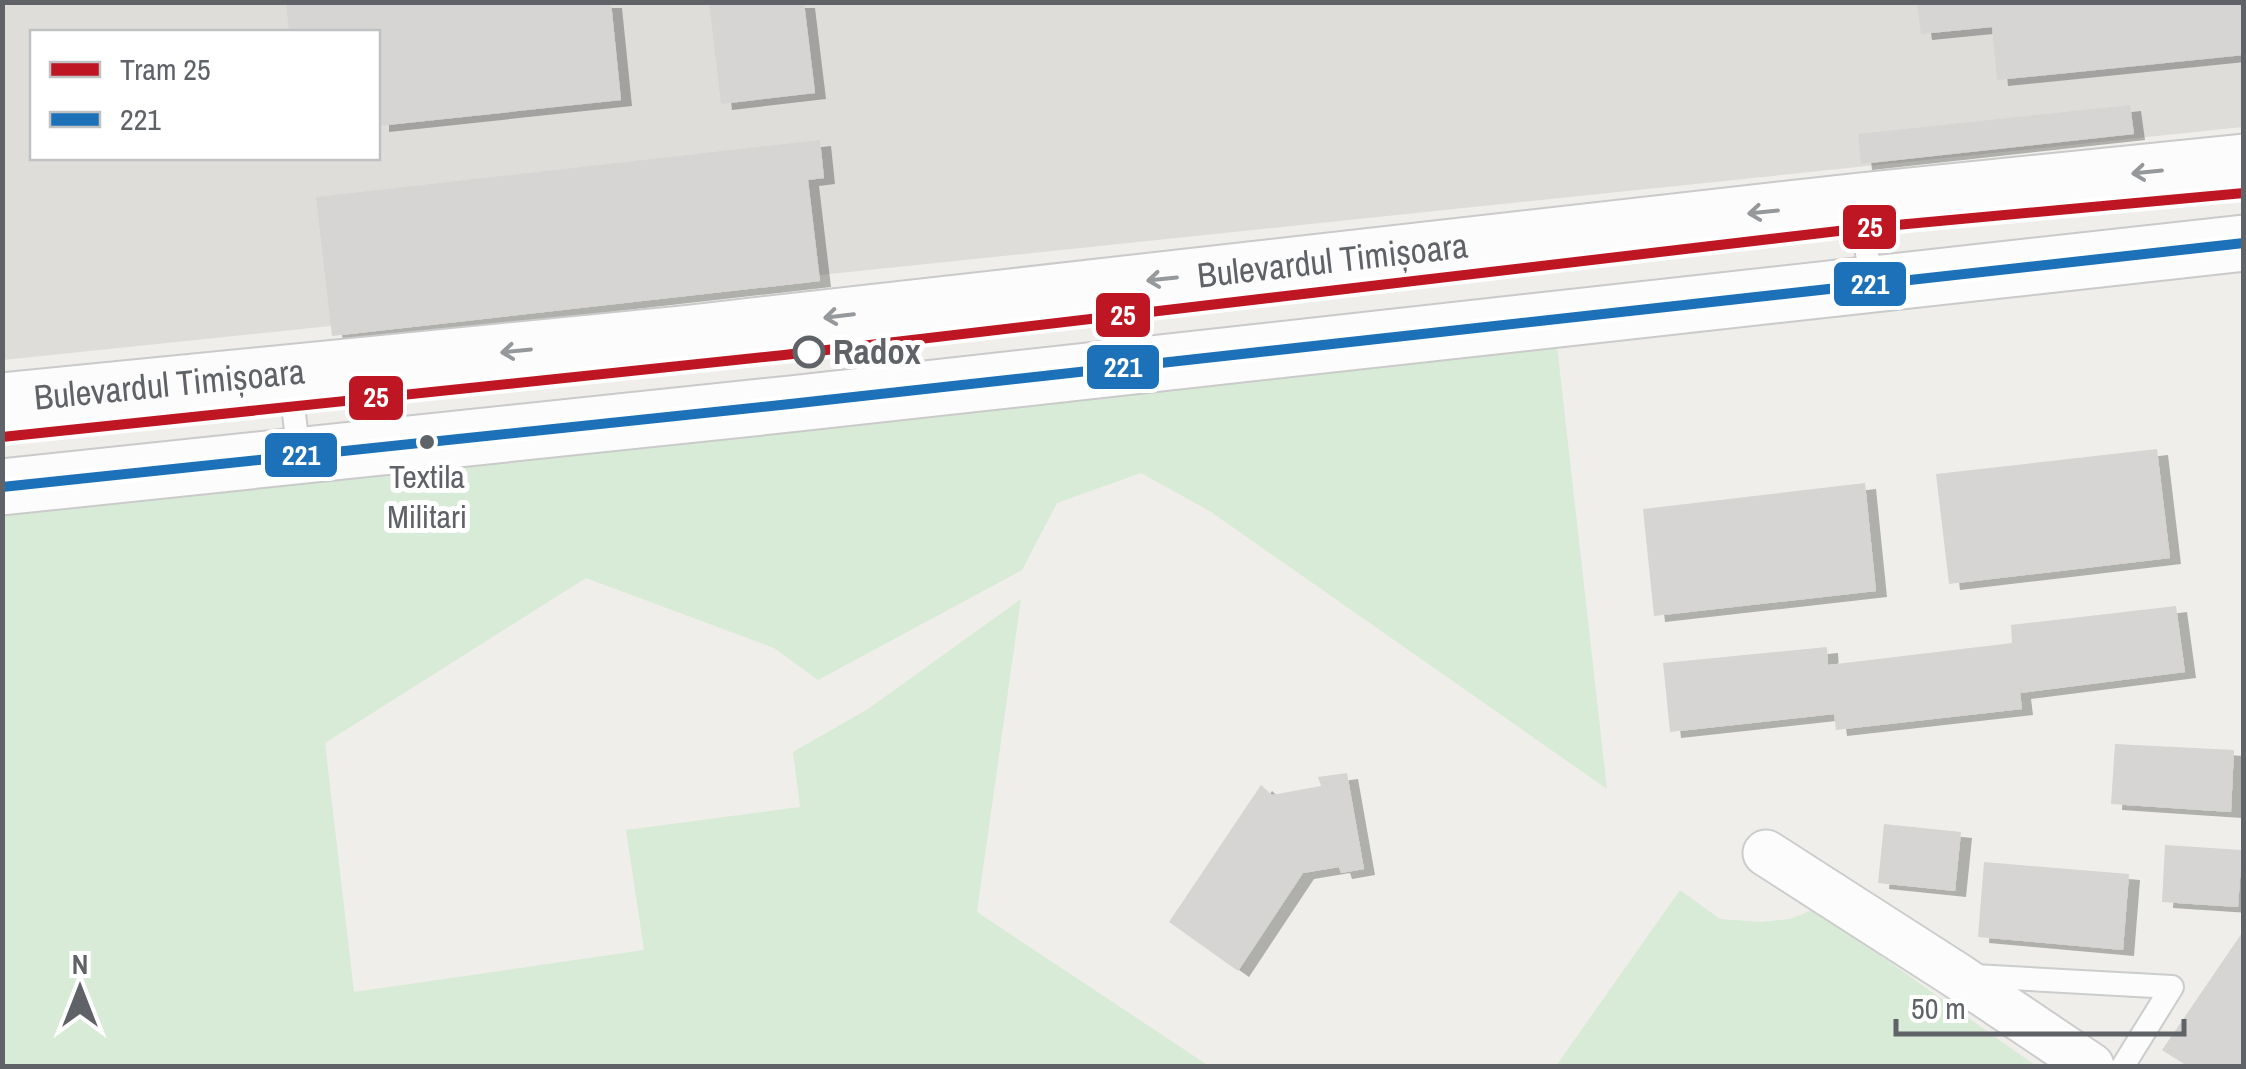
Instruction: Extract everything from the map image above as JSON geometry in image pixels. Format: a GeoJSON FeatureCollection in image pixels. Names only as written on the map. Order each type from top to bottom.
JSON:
{"type":"FeatureCollection","features":[{"type":"Feature","properties":{"kind":"main road","name":"Bulevardul Timișoara"},"geometry":{"type":"LineString","coordinates":[[2,402],[691,333],[1860,201],[2244,162]]}},
{"type":"Feature","properties":{"kind":"main road"},"geometry":{"type":"LineString","coordinates":[[2,487],[2244,243]]}},
{"type":"Feature","properties":{"kind":"main road"},"geometry":{"type":"LineString","coordinates":[[691,333],[701,412]]}},
{"type":"Feature","properties":{"kind":"street"},"geometry":{"type":"LineString","coordinates":[[1766,854],[2091,1066]]}},
{"type":"Feature","properties":{"kind":"lane"},"geometry":{"type":"LineString","coordinates":[[1860,201],[1871,283]]}},
{"type":"Feature","properties":{"kind":"lane"},"geometry":{"type":"LineString","coordinates":[[289,373],[299,455]]}},
{"type":"Feature","properties":{"kind":"lane"},"geometry":{"type":"LineString","coordinates":[[1956,975],[2172,987],[2123,1066]]}},
{"type":"Feature","properties":{"kind":"shaded area"},"geometry":{"type":"Polygon","coordinates":[[[2,3],[2243,3],[2243,127],[3,360],[2,3]]]}},
{"type":"Feature","properties":{"kind":"green space"},"geometry":{"type":"Polygon","coordinates":[[[1556,337],[1607,789],[1211,512],[1141,473],[1057,503],[1022,570],[818,680],[774,648],[586,578],[325,743],[354,992],[644,950],[626,830],[800,807],[793,752],[868,709],[1021,599],[977,912],[1209,1066],[3,1066],[2,516],[1556,337]]]}},
{"type":"Feature","properties":{"kind":"green space"},"geometry":{"type":"Polygon","coordinates":[[[1680,890],[1720,919],[1790,919],[1815,909],[2036,1066],[1556,1066],[1680,890]]]}},
{"type":"Feature","properties":{"kind":"building"},"geometry":{"type":"Polygon","coordinates":[[[286,2],[611,2],[621,100],[380,126],[380,30],[289,30],[286,2]]]}},
{"type":"Feature","properties":{"kind":"building"},"geometry":{"type":"Polygon","coordinates":[[[709,2],[804,2],[815,93],[721,104],[709,2]]]}},
{"type":"Feature","properties":{"kind":"building"},"geometry":{"type":"Polygon","coordinates":[[[1917,2],[2244,2],[2244,55],[1997,80],[1992,27],[1921,34],[1917,2]]]}},
{"type":"Feature","properties":{"kind":"building"},"geometry":{"type":"Polygon","coordinates":[[[2130,105],[2134,134],[1861,164],[1858,134],[2130,105]]]}},
{"type":"Feature","properties":{"kind":"building","name":"Radox"},"geometry":{"type":"Polygon","coordinates":[[[820,140],[824,178],[808,180],[820,281],[332,336],[316,197],[820,140]]]}},
{"type":"Feature","properties":{"kind":"building"},"geometry":{"type":"Polygon","coordinates":[[[2157,449],[2170,558],[1949,584],[1936,474],[2157,449]]]}},
{"type":"Feature","properties":{"kind":"building"},"geometry":{"type":"Polygon","coordinates":[[[1865,483],[1876,591],[1654,616],[1643,509],[1865,483]]]}},
{"type":"Feature","properties":{"kind":"building"},"geometry":{"type":"Polygon","coordinates":[[[2176,606],[2185,672],[2020,693],[2022,709],[1836,730],[1834,714],[1670,732],[1663,663],[1827,647],[1828,665],[2012,643],[2011,625],[2176,606]]]}},
{"type":"Feature","properties":{"kind":"building"},"geometry":{"type":"Polygon","coordinates":[[[2115,744],[2234,750],[2231,812],[2111,804],[2115,744]]]}},
{"type":"Feature","properties":{"kind":"building"},"geometry":{"type":"Polygon","coordinates":[[[1347,773],[1364,869],[1341,873],[1339,867],[1303,873],[1238,971],[1169,922],[1261,785],[1272,795],[1321,786],[1318,777],[1347,773]]]}},
{"type":"Feature","properties":{"kind":"building"},"geometry":{"type":"Polygon","coordinates":[[[1884,824],[1961,832],[1955,891],[1878,883],[1884,824]]]}},
{"type":"Feature","properties":{"kind":"building"},"geometry":{"type":"Polygon","coordinates":[[[2165,845],[2242,850],[2238,907],[2162,902],[2165,845]]]}},
{"type":"Feature","properties":{"kind":"building"},"geometry":{"type":"Polygon","coordinates":[[[1984,862],[2129,874],[2123,950],[1978,937],[1984,862]]]}},
{"type":"Feature","properties":{"kind":"building"},"geometry":{"type":"Polygon","coordinates":[[[2244,930],[2244,1066],[2187,1066],[2162,1050],[2244,930]]]}},
{"type":"Feature","properties":{"kind":"tram line","name":"25"},"geometry":{"type":"LineString","coordinates":[[2,437],[784,355],[1864,228],[2244,193]]}},
{"type":"Feature","properties":{"kind":"transit line","name":"221"},"geometry":{"type":"LineString","coordinates":[[2,487],[2244,243]]}},
{"type":"Feature","properties":{"kind":"place","name":"Radox"},"geometry":{"type":"Point","coordinates":[809,352]}},
{"type":"Feature","properties":{"kind":"place","name":"Textila Militari"},"geometry":{"type":"Point","coordinates":[427,442]}}]}
